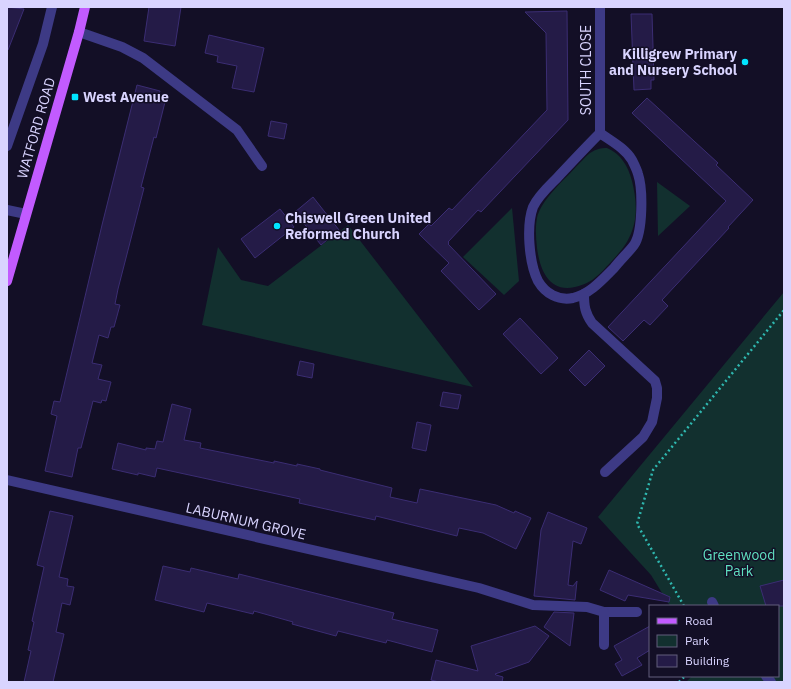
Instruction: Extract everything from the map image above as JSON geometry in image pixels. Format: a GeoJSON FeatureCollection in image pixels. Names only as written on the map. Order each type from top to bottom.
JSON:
{"type":"FeatureCollection","features":[{"type":"Feature","properties":{"kind":"main road","name":"WATFORD ROAD"},"geometry":{"type":"LineString","coordinates":[[7,281],[85,7]]}},
{"type":"Feature","properties":{"kind":"street","name":"WATFORD ROAD"},"geometry":{"type":"LineString","coordinates":[[7,146],[43,44],[52,7]]}},
{"type":"Feature","properties":{"kind":"street","name":"SOUTH CLOSE"},"geometry":{"type":"LineString","coordinates":[[600,7],[600,133],[542,194],[533,206],[530,218],[529,239],[531,262],[535,274],[542,288],[549,294],[561,298],[572,298],[584,294],[600,282],[634,245],[639,234],[641,221],[638,174],[631,160],[623,149],[600,133]]}},
{"type":"Feature","properties":{"kind":"street"},"geometry":{"type":"LineString","coordinates":[[79,32],[122,47],[143,58],[237,130],[262,166]]}},
{"type":"Feature","properties":{"kind":"street"},"geometry":{"type":"LineString","coordinates":[[7,210],[26,214]]}},
{"type":"Feature","properties":{"kind":"street"},"geometry":{"type":"LineString","coordinates":[[584,294],[584,308],[586,315],[592,323],[655,381],[657,388],[656,404],[652,422],[643,437],[605,472]]}},
{"type":"Feature","properties":{"kind":"street","name":"LABURNUM GROVE"},"geometry":{"type":"LineString","coordinates":[[7,480],[479,588],[533,605],[587,606],[604,612],[636,612]]}},
{"type":"Feature","properties":{"kind":"street"},"geometry":{"type":"LineString","coordinates":[[604,612],[604,645]]}},
{"type":"Feature","properties":{"kind":"path"},"geometry":{"type":"LineString","coordinates":[[683,605],[637,524],[653,470],[784,310]]}},
{"type":"Feature","properties":{"kind":"green space"},"geometry":{"type":"Polygon","coordinates":[[[607,148],[620,157],[626,166],[632,181],[636,206],[632,231],[620,252],[595,278],[587,283],[575,287],[559,287],[547,278],[543,272],[538,256],[536,229],[539,211],[553,191],[586,156],[596,150],[607,148]]]}},
{"type":"Feature","properties":{"kind":"green space"},"geometry":{"type":"Polygon","coordinates":[[[657,182],[690,206],[658,236],[657,182]]]}},
{"type":"Feature","properties":{"kind":"green space"},"geometry":{"type":"Polygon","coordinates":[[[512,208],[519,281],[504,295],[463,257],[512,208]]]}},
{"type":"Feature","properties":{"kind":"green space"},"geometry":{"type":"Polygon","coordinates":[[[348,225],[473,387],[202,325],[218,247],[241,280],[268,286],[348,225]]]}},
{"type":"Feature","properties":{"kind":"green space","name":"Greenwood Park"},"geometry":{"type":"Polygon","coordinates":[[[784,292],[784,682],[686,682],[691,677],[779,677],[779,605],[669,605],[651,575],[598,517],[784,292]]]}},
{"type":"Feature","properties":{"kind":"building"},"geometry":{"type":"Polygon","coordinates":[[[7,7],[24,9],[8,50],[7,50],[7,7]]]}},
{"type":"Feature","properties":{"kind":"building"},"geometry":{"type":"Polygon","coordinates":[[[149,7],[181,7],[175,46],[144,41],[149,7]]]}},
{"type":"Feature","properties":{"kind":"building"},"geometry":{"type":"Polygon","coordinates":[[[567,11],[568,120],[481,212],[478,210],[448,242],[448,244],[496,294],[479,310],[441,271],[449,263],[419,234],[429,224],[431,226],[449,208],[452,210],[547,110],[546,33],[525,12],[567,11]]]}},
{"type":"Feature","properties":{"kind":"building"},"geometry":{"type":"Polygon","coordinates":[[[631,14],[652,14],[654,80],[651,80],[651,89],[634,90],[631,14]]]}},
{"type":"Feature","properties":{"kind":"building"},"geometry":{"type":"Polygon","coordinates":[[[209,35],[264,48],[254,92],[232,88],[237,66],[217,62],[218,56],[205,53],[209,35]]]}},
{"type":"Feature","properties":{"kind":"building"},"geometry":{"type":"Polygon","coordinates":[[[137,85],[160,91],[158,96],[166,98],[141,187],[144,188],[115,304],[120,305],[114,327],[111,327],[108,338],[99,335],[92,363],[102,365],[98,379],[111,382],[106,401],[102,400],[101,403],[93,401],[81,448],[78,448],[72,477],[45,471],[57,416],[51,414],[54,401],[60,402],[137,85]]]}},
{"type":"Feature","properties":{"kind":"building"},"geometry":{"type":"Polygon","coordinates":[[[647,98],[718,163],[716,165],[753,200],[662,300],[668,306],[650,325],[644,320],[623,341],[608,327],[726,201],[632,113],[647,98]]]}},
{"type":"Feature","properties":{"kind":"building"},"geometry":{"type":"Polygon","coordinates":[[[271,121],[287,124],[284,139],[268,136],[271,121]]]}},
{"type":"Feature","properties":{"kind":"building"},"geometry":{"type":"Polygon","coordinates":[[[313,197],[339,230],[321,245],[295,212],[313,197]]]}},
{"type":"Feature","properties":{"kind":"building"},"geometry":{"type":"Polygon","coordinates":[[[280,209],[294,227],[255,258],[241,239],[280,209]]]}},
{"type":"Feature","properties":{"kind":"building"},"geometry":{"type":"Polygon","coordinates":[[[520,318],[558,358],[541,374],[503,334],[520,318]]]}},
{"type":"Feature","properties":{"kind":"building"},"geometry":{"type":"Polygon","coordinates":[[[589,350],[605,366],[585,386],[569,370],[589,350]]]}},
{"type":"Feature","properties":{"kind":"building"},"geometry":{"type":"Polygon","coordinates":[[[300,361],[314,364],[312,378],[297,375],[300,361]]]}},
{"type":"Feature","properties":{"kind":"building"},"geometry":{"type":"Polygon","coordinates":[[[443,392],[461,395],[458,409],[440,406],[443,392]]]}},
{"type":"Feature","properties":{"kind":"building"},"geometry":{"type":"Polygon","coordinates":[[[172,404],[191,409],[184,440],[201,443],[200,448],[274,463],[274,461],[320,469],[392,488],[390,497],[417,503],[420,489],[496,505],[514,513],[515,511],[531,518],[516,549],[483,533],[459,528],[457,536],[376,516],[375,520],[299,503],[300,499],[157,468],[155,477],[112,469],[118,443],[146,450],[146,448],[155,449],[157,441],[163,442],[172,404]]]}},
{"type":"Feature","properties":{"kind":"building"},"geometry":{"type":"Polygon","coordinates":[[[417,422],[431,425],[426,451],[412,448],[417,422]]]}},
{"type":"Feature","properties":{"kind":"building"},"geometry":{"type":"Polygon","coordinates":[[[50,511],[73,516],[59,577],[68,579],[67,586],[74,587],[70,605],[62,603],[56,632],[64,634],[53,682],[24,682],[31,651],[28,650],[34,622],[32,621],[44,567],[37,565],[50,511]]]}},
{"type":"Feature","properties":{"kind":"building"},"geometry":{"type":"Polygon","coordinates":[[[548,512],[587,528],[581,544],[573,541],[568,585],[573,586],[577,581],[575,600],[534,596],[541,530],[548,512]]]}},
{"type":"Feature","properties":{"kind":"building"},"geometry":{"type":"Polygon","coordinates":[[[163,566],[190,572],[191,568],[238,579],[239,574],[394,613],[392,619],[438,630],[432,652],[387,640],[386,643],[338,631],[336,636],[292,624],[293,622],[254,611],[253,614],[207,603],[204,612],[155,600],[163,566]]]}},
{"type":"Feature","properties":{"kind":"building"},"geometry":{"type":"Polygon","coordinates":[[[609,570],[670,597],[669,602],[628,595],[625,601],[600,590],[609,570]]]}},
{"type":"Feature","properties":{"kind":"building"},"geometry":{"type":"Polygon","coordinates":[[[784,580],[784,606],[766,605],[760,586],[784,580]]]}},
{"type":"Feature","properties":{"kind":"building"},"geometry":{"type":"Polygon","coordinates":[[[554,612],[574,613],[570,646],[544,627],[554,612]]]}},
{"type":"Feature","properties":{"kind":"building"},"geometry":{"type":"Polygon","coordinates":[[[535,626],[549,636],[529,662],[495,674],[503,677],[502,682],[439,682],[431,680],[436,660],[478,671],[471,646],[535,626]]]}},
{"type":"Feature","properties":{"kind":"building"},"geometry":{"type":"Polygon","coordinates":[[[649,627],[649,651],[637,658],[642,665],[622,676],[615,664],[622,660],[614,646],[649,627]]]}},
{"type":"Feature","properties":{"kind":"place","name":"Killigrew Primary and Nursery School"},"geometry":{"type":"Point","coordinates":[745,62]}},
{"type":"Feature","properties":{"kind":"place","name":"West Avenue"},"geometry":{"type":"Point","coordinates":[75,97]}},
{"type":"Feature","properties":{"kind":"place","name":"Chiswell Green United Reformed Church"},"geometry":{"type":"Point","coordinates":[277,226]}}]}
